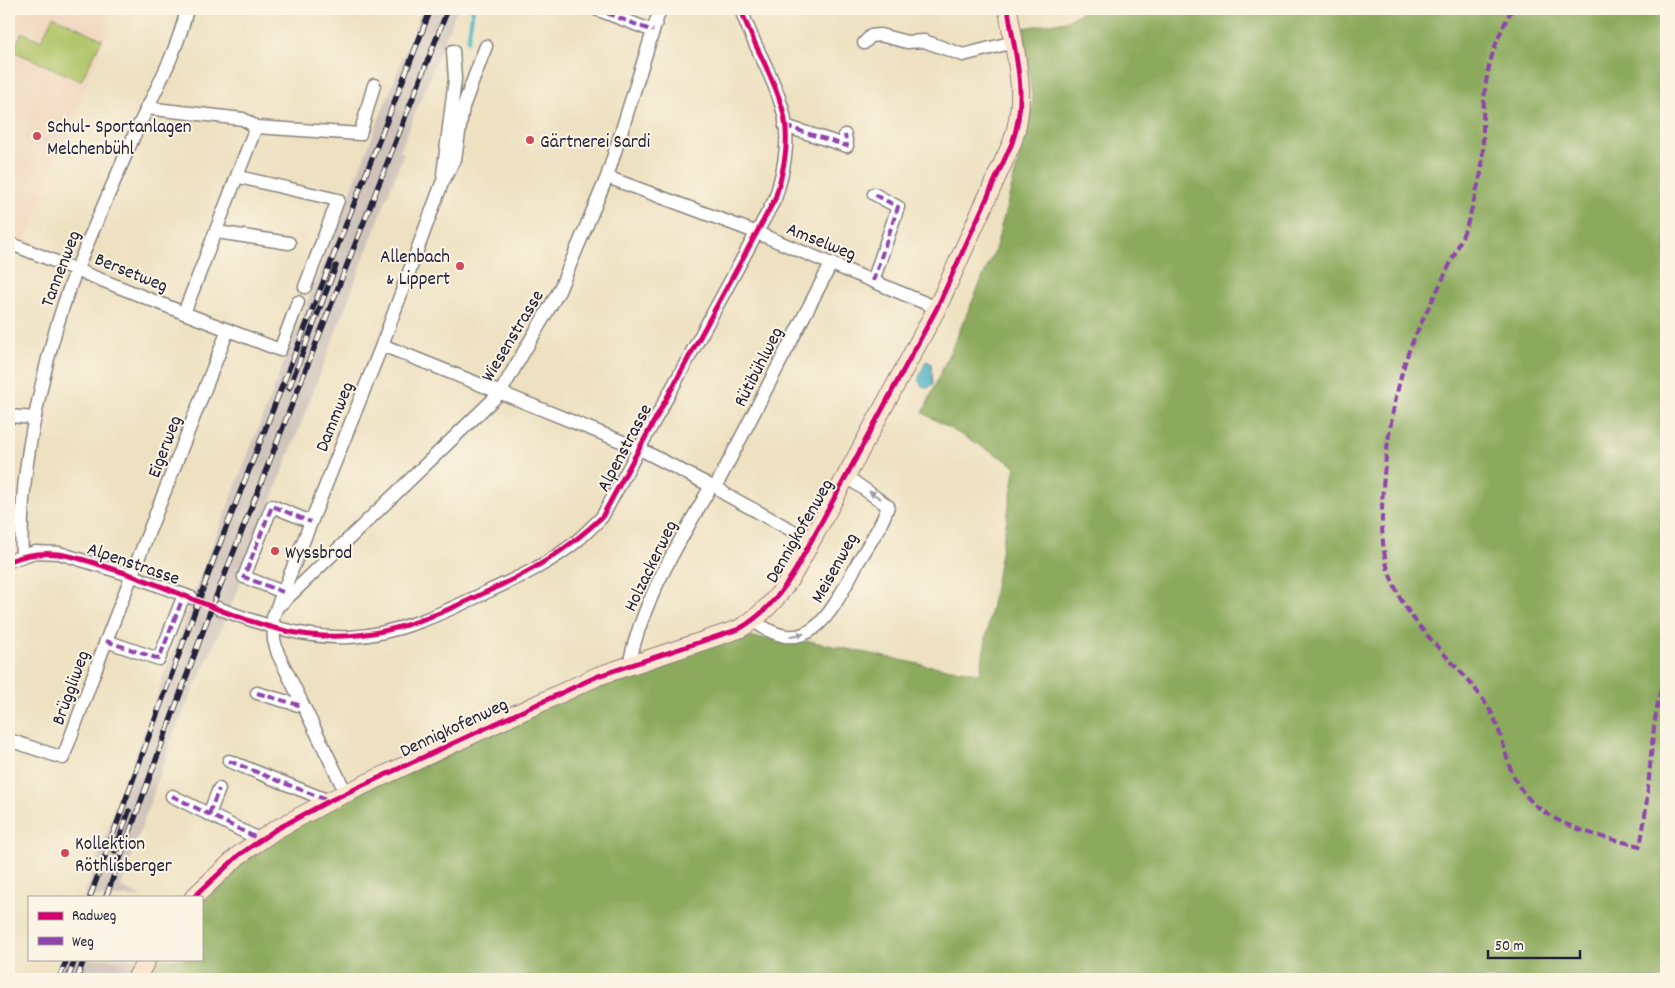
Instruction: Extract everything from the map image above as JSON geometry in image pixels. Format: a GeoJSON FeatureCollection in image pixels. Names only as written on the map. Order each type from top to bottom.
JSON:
{"type":"FeatureCollection","features":[{"type":"Feature","properties":{"kind":"street","name":"Tannenweg"},"geometry":{"type":"LineString","coordinates":[[22,556],[21,512],[35,418],[58,322],[77,269],[146,108],[182,32],[186,9]]}},
{"type":"Feature","properties":{"kind":"street"},"geometry":{"type":"LineString","coordinates":[[596,9],[653,31]]}},
{"type":"Feature","properties":{"kind":"street","name":"Wiesenstrasse"},"geometry":{"type":"LineString","coordinates":[[279,606],[500,393],[559,291],[607,178],[660,9]]}},
{"type":"Feature","properties":{"kind":"street","name":"Alpenstrasse"},"geometry":{"type":"LineString","coordinates":[[218,608],[286,631],[349,637],[382,632],[440,614],[515,579],[566,549],[602,517],[638,448],[688,361],[755,232],[775,199],[783,173],[785,126],[781,102],[756,48],[742,9]]}},
{"type":"Feature","properties":{"kind":"street","name":"Dennigkofenweg"},"geometry":{"type":"LineString","coordinates":[[195,896],[220,871],[261,840],[329,801],[575,686],[629,665],[724,635],[753,620],[774,601],[790,580],[937,308],[1016,134],[1021,87],[1008,9]]}},
{"type":"Feature","properties":{"kind":"street"},"geometry":{"type":"LineString","coordinates":[[864,43],[871,36],[880,35],[907,42],[924,41],[963,55],[1014,42]]}},
{"type":"Feature","properties":{"kind":"street","name":"Dammweg"},"geometry":{"type":"LineString","coordinates":[[346,793],[278,654],[273,618],[382,345],[442,183],[455,160],[463,108],[486,46]]}},
{"type":"Feature","properties":{"kind":"street"},"geometry":{"type":"LineString","coordinates":[[442,183],[455,79],[453,51]]}},
{"type":"Feature","properties":{"kind":"street"},"geometry":{"type":"LineString","coordinates":[[146,108],[243,119],[256,127],[360,134],[374,85]]}},
{"type":"Feature","properties":{"kind":"street"},"geometry":{"type":"LineString","coordinates":[[785,126],[846,146],[845,135]]}},
{"type":"Feature","properties":{"kind":"street"},"geometry":{"type":"LineString","coordinates":[[256,127],[217,232],[184,312],[280,350],[298,302]]}},
{"type":"Feature","properties":{"kind":"street"},"geometry":{"type":"LineString","coordinates":[[238,177],[338,200],[305,287]]}},
{"type":"Feature","properties":{"kind":"street","name":"Amselweg"},"geometry":{"type":"LineString","coordinates":[[607,178],[755,232],[937,308]]}},
{"type":"Feature","properties":{"kind":"street"},"geometry":{"type":"LineString","coordinates":[[873,281],[898,207],[874,194]]}},
{"type":"Feature","properties":{"kind":"street"},"geometry":{"type":"LineString","coordinates":[[217,232],[289,243]]}},
{"type":"Feature","properties":{"kind":"street","name":"Bersetweg"},"geometry":{"type":"LineString","coordinates":[[9,243],[184,312]]}},
{"type":"Feature","properties":{"kind":"street","name":"Rütibühlweg"},"geometry":{"type":"LineString","coordinates":[[714,486],[831,264]]}},
{"type":"Feature","properties":{"kind":"street","name":"Eigerweg"},"geometry":{"type":"LineString","coordinates":[[133,576],[228,330]]}},
{"type":"Feature","properties":{"kind":"street"},"geometry":{"type":"LineString","coordinates":[[382,345],[638,448],[714,486],[725,494],[795,532]]}},
{"type":"Feature","properties":{"kind":"street"},"geometry":{"type":"LineString","coordinates":[[9,416],[35,418]]}},
{"type":"Feature","properties":{"kind":"street","name":"Meisenweg"},"geometry":{"type":"LineString","coordinates":[[753,620],[772,634],[785,637],[807,633],[819,626],[831,611],[888,506],[846,477]]}},
{"type":"Feature","properties":{"kind":"street","name":"Holzackerweg"},"geometry":{"type":"LineString","coordinates":[[629,665],[634,643],[658,580],[714,486]]}},
{"type":"Feature","properties":{"kind":"street"},"geometry":{"type":"LineString","coordinates":[[283,592],[244,577],[272,506],[311,522]]}},
{"type":"Feature","properties":{"kind":"street","name":"Alpenstrasse"},"geometry":{"type":"LineString","coordinates":[[9,561],[22,556],[47,552],[59,554],[133,576],[188,597],[160,659],[106,641]]}},
{"type":"Feature","properties":{"kind":"street","name":"Brüggliweg"},"geometry":{"type":"LineString","coordinates":[[9,740],[63,758],[106,641],[133,576]]}},
{"type":"Feature","properties":{"kind":"street"},"geometry":{"type":"LineString","coordinates":[[257,693],[302,706]]}},
{"type":"Feature","properties":{"kind":"street"},"geometry":{"type":"LineString","coordinates":[[229,760],[329,801]]}},
{"type":"Feature","properties":{"kind":"street"},"geometry":{"type":"LineString","coordinates":[[209,814],[219,790]]}},
{"type":"Feature","properties":{"kind":"street"},"geometry":{"type":"LineString","coordinates":[[172,796],[261,840]]}},
{"type":"Feature","properties":{"kind":"street"},"geometry":{"type":"LineString","coordinates":[[136,979],[146,960]]}},
{"type":"Feature","properties":{"kind":"shaded area","name":"Schul- Sportanlagen Melchenbühl"},"geometry":{"type":"Polygon","coordinates":[[[9,9],[107,9],[105,37],[25,241],[9,235],[9,9]]]}},
{"type":"Feature","properties":{"kind":"shaded area"},"geometry":{"type":"Polygon","coordinates":[[[422,9],[457,9],[400,151],[404,153],[231,607],[174,733],[121,887],[140,896],[84,896],[192,598],[422,9]]]}},
{"type":"Feature","properties":{"kind":"shaded area"},"geometry":{"type":"Polygon","coordinates":[[[62,960],[138,960],[128,979],[55,979],[62,960]]]}},
{"type":"Feature","properties":{"kind":"green space"},"geometry":{"type":"Polygon","coordinates":[[[1087,9],[1666,9],[1666,979],[149,979],[158,960],[202,960],[202,903],[275,830],[575,687],[724,635],[814,642],[924,665],[980,673],[1016,466],[923,413],[995,250],[1033,106],[1024,28],[1066,21],[1087,9]]]}},
{"type":"Feature","properties":{"kind":"green space"},"geometry":{"type":"Polygon","coordinates":[[[53,16],[102,39],[81,81],[13,51],[22,32],[41,41],[53,16]]]}},
{"type":"Feature","properties":{"kind":"water"},"geometry":{"type":"Polygon","coordinates":[[[926,361],[931,363],[933,384],[928,388],[922,386],[918,380],[926,361]]]}},
{"type":"Feature","properties":{"kind":"waterway"},"geometry":{"type":"LineString","coordinates":[[468,41],[473,9]]}},
{"type":"Feature","properties":{"kind":"tunnel"},"geometry":{"type":"LineString","coordinates":[[192,598],[218,608]]}},
{"type":"Feature","properties":{"kind":"railway"},"geometry":{"type":"LineString","coordinates":[[90,896],[215,556],[431,9]]}},
{"type":"Feature","properties":{"kind":"railway"},"geometry":{"type":"LineString","coordinates":[[106,896],[210,612],[448,9]]}},
{"type":"Feature","properties":{"kind":"railway"},"geometry":{"type":"LineString","coordinates":[[289,388],[336,266]]}},
{"type":"Feature","properties":{"kind":"railway"},"geometry":{"type":"LineString","coordinates":[[115,851],[129,811]]}},
{"type":"Feature","properties":{"kind":"railway"},"geometry":{"type":"LineString","coordinates":[[59,979],[67,960]]}},
{"type":"Feature","properties":{"kind":"railway"},"geometry":{"type":"LineString","coordinates":[[68,979],[75,960]]}},
{"type":"Feature","properties":{"kind":"railway"},"geometry":{"type":"LineString","coordinates":[[77,979],[84,960]]}},
{"type":"Feature","properties":{"kind":"marked path"},"geometry":{"type":"LineString","coordinates":[[596,9],[653,31]]}},
{"type":"Feature","properties":{"kind":"marked path"},"geometry":{"type":"LineString","coordinates":[[1512,9],[1498,38],[1486,80],[1483,110],[1483,156],[1480,178],[1469,217],[1453,258],[1410,348],[1397,394],[1387,451],[1382,509],[1382,535],[1386,562],[1398,594],[1407,609],[1487,705],[1498,729],[1511,770],[1520,788],[1532,802],[1548,814],[1583,831],[1640,846],[1647,802],[1656,714],[1666,671]]}},
{"type":"Feature","properties":{"kind":"marked path"},"geometry":{"type":"LineString","coordinates":[[785,126],[847,146],[845,135]]}},
{"type":"Feature","properties":{"kind":"marked path"},"geometry":{"type":"LineString","coordinates":[[873,281],[898,207],[874,194]]}},
{"type":"Feature","properties":{"kind":"marked path"},"geometry":{"type":"LineString","coordinates":[[283,592],[244,577],[272,506],[311,522]]}},
{"type":"Feature","properties":{"kind":"marked path"},"geometry":{"type":"LineString","coordinates":[[106,641],[159,659],[184,595]]}},
{"type":"Feature","properties":{"kind":"marked path"},"geometry":{"type":"LineString","coordinates":[[257,693],[302,706]]}},
{"type":"Feature","properties":{"kind":"marked path"},"geometry":{"type":"LineString","coordinates":[[229,761],[329,801]]}},
{"type":"Feature","properties":{"kind":"marked path"},"geometry":{"type":"LineString","coordinates":[[209,814],[219,789]]}},
{"type":"Feature","properties":{"kind":"marked path"},"geometry":{"type":"LineString","coordinates":[[172,796],[261,840]]}},
{"type":"Feature","properties":{"kind":"cycle path"},"geometry":{"type":"LineString","coordinates":[[9,561],[39,554],[66,555],[142,579],[244,619],[286,631],[338,636],[387,630],[435,615],[515,578],[546,561],[574,541],[602,517],[775,199],[782,175],[786,150],[784,113],[776,89],[741,9]]}},
{"type":"Feature","properties":{"kind":"cycle path"},"geometry":{"type":"LineString","coordinates":[[195,896],[239,855],[275,830],[329,801],[598,676],[739,629],[772,603],[796,569],[937,308],[1012,143],[1020,109],[1020,92],[1017,60],[1008,9]]}},
{"type":"Feature","properties":{"kind":"place","name":"Schul- Sportanlagen Melchenbühl"},"geometry":{"type":"Point","coordinates":[37,136]}},
{"type":"Feature","properties":{"kind":"place","name":"Gärtnerei Sardi"},"geometry":{"type":"Point","coordinates":[530,140]}},
{"type":"Feature","properties":{"kind":"place","name":"Allenbach & Lippert"},"geometry":{"type":"Point","coordinates":[460,266]}},
{"type":"Feature","properties":{"kind":"place","name":"Wyssbrod"},"geometry":{"type":"Point","coordinates":[275,551]}},
{"type":"Feature","properties":{"kind":"place","name":"Kollektion Röthlisberger"},"geometry":{"type":"Point","coordinates":[65,853]}}]}
